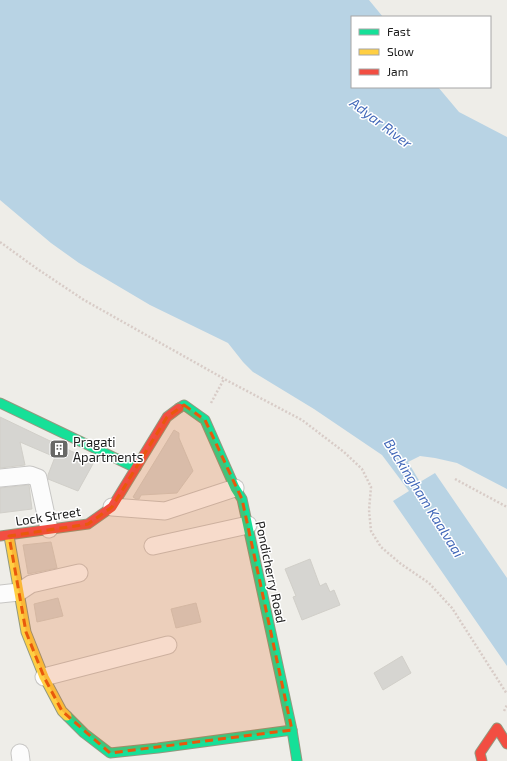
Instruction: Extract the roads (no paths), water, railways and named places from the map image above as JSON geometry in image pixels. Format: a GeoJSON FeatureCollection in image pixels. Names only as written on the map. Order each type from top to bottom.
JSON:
{"type":"FeatureCollection","features":[{"type":"Feature","properties":{"kind":"street"},"geometry":{"type":"LineString","coordinates":[[0,403],[136,468]]}},
{"type":"Feature","properties":{"kind":"street","name":"Lock Street"},"geometry":{"type":"LineString","coordinates":[[5,536],[88,524],[112,507],[167,418],[184,405]]}},
{"type":"Feature","properties":{"kind":"street","name":"Pondicherry Road"},"geometry":{"type":"LineString","coordinates":[[184,405],[205,420],[235,488],[242,499],[292,730],[297,761]]}},
{"type":"Feature","properties":{"kind":"street"},"geometry":{"type":"LineString","coordinates":[[0,478],[30,475],[38,478],[49,529]]}},
{"type":"Feature","properties":{"kind":"street"},"geometry":{"type":"LineString","coordinates":[[112,507],[165,511],[235,488]]}},
{"type":"Feature","properties":{"kind":"street"},"geometry":{"type":"LineString","coordinates":[[153,546],[248,525]]}},
{"type":"Feature","properties":{"kind":"street"},"geometry":{"type":"LineString","coordinates":[[5,536],[19,592],[26,632],[44,677],[62,711],[84,733],[110,753],[292,730]]}},
{"type":"Feature","properties":{"kind":"street"},"geometry":{"type":"LineString","coordinates":[[0,594],[19,592],[31,584],[80,573]]}},
{"type":"Feature","properties":{"kind":"street"},"geometry":{"type":"LineString","coordinates":[[44,677],[168,644]]}},
{"type":"Feature","properties":{"kind":"street"},"geometry":{"type":"LineString","coordinates":[[482,761],[480,753],[496,728],[507,744]]}},
{"type":"Feature","properties":{"kind":"water"},"geometry":{"type":"Polygon","coordinates":[[[0,0],[369,0],[382,16],[351,16],[351,88],[439,88],[459,112],[507,137],[507,489],[457,463],[420,456],[408,462],[420,482],[435,473],[507,578],[507,666],[393,501],[409,491],[382,455],[314,409],[253,372],[228,343],[150,305],[79,263],[51,243],[0,200],[0,0]]]}},
{"type":"Feature","properties":{"kind":"place","name":"Pragati Apartments"},"geometry":{"type":"Point","coordinates":[59,449]}},
{"type":"Feature","properties":{"kind":"water label","name":"Adyar River"},"geometry":{"type":"Point","coordinates":[381,123]}},
{"type":"Feature","properties":{"kind":"water label","name":"Buckingham Kaalvaai"},"geometry":{"type":"Point","coordinates":[424,498]}}]}
